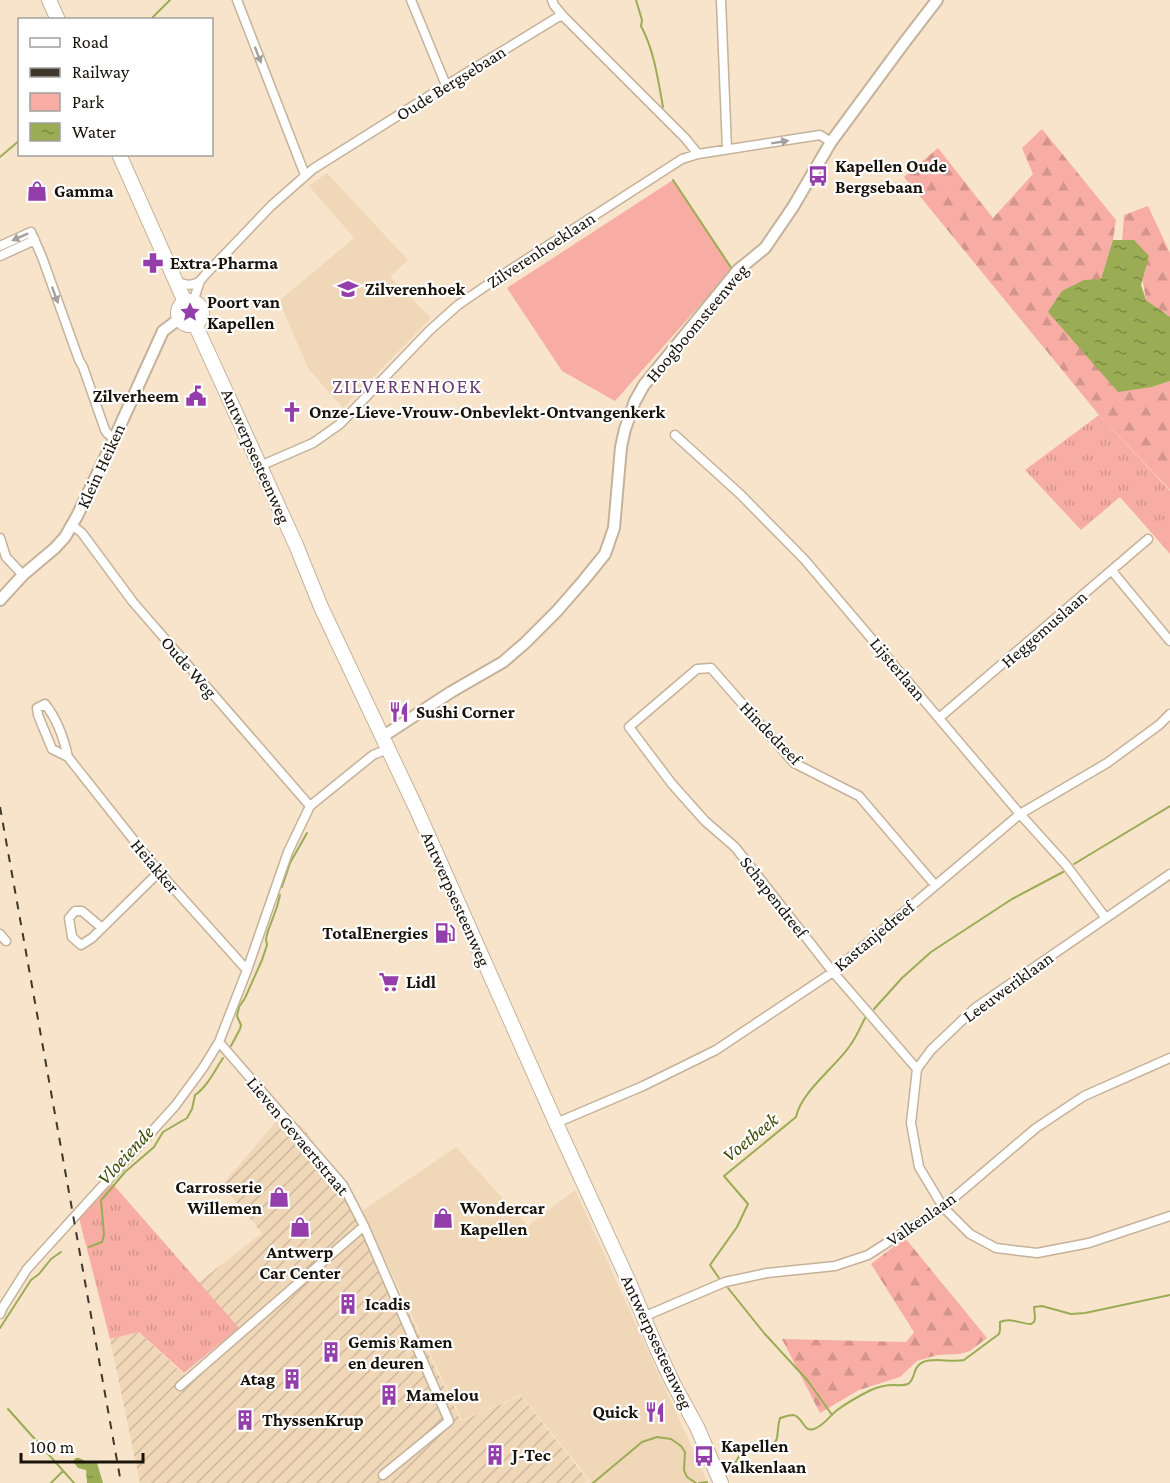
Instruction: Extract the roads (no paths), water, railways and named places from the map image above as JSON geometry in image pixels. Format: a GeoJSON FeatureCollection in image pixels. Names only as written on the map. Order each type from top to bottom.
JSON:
{"type":"FeatureCollection","features":[{"type":"Feature","properties":{"kind":"main road"},"geometry":{"type":"LineString","coordinates":[[49,0],[57,18]]}},
{"type":"Feature","properties":{"kind":"main road"},"geometry":{"type":"LineString","coordinates":[[120,156],[176,281],[189,302],[199,305],[202,312],[200,319],[192,325],[185,324],[180,319],[178,311],[180,307],[189,302]]}},
{"type":"Feature","properties":{"kind":"main road","name":"Antwerpsesteenweg"},"geometry":{"type":"LineString","coordinates":[[195,324],[296,545],[321,607],[416,808],[673,1383],[697,1427],[720,1478]]}},
{"type":"Feature","properties":{"kind":"street"},"geometry":{"type":"LineString","coordinates":[[237,0],[305,175]]}},
{"type":"Feature","properties":{"kind":"street"},"geometry":{"type":"LineString","coordinates":[[411,0],[446,85]]}},
{"type":"Feature","properties":{"kind":"street"},"geometry":{"type":"LineString","coordinates":[[552,0],[562,16],[685,138],[698,154]]}},
{"type":"Feature","properties":{"kind":"street"},"geometry":{"type":"LineString","coordinates":[[721,0],[727,149],[820,135],[831,142]]}},
{"type":"Feature","properties":{"kind":"street","name":"Hoogboomsteenweg"},"geometry":{"type":"LineString","coordinates":[[385,743],[451,692],[503,662],[557,611],[605,554],[614,528],[621,447],[628,417],[635,401],[650,377],[738,270],[765,248],[793,207],[831,142],[937,0]]}},
{"type":"Feature","properties":{"kind":"street","name":"Oude Bergsebaan"},"geometry":{"type":"LineString","coordinates":[[189,302],[200,281],[305,175],[446,85],[562,16]]}},
{"type":"Feature","properties":{"kind":"street","name":"Zilverenhoeklaan"},"geometry":{"type":"LineString","coordinates":[[260,466],[313,443],[340,424],[430,330],[458,305],[493,281],[682,159],[727,149]]}},
{"type":"Feature","properties":{"kind":"street"},"geometry":{"type":"LineString","coordinates":[[0,246],[31,232],[105,430],[114,439]]}},
{"type":"Feature","properties":{"kind":"street"},"geometry":{"type":"LineString","coordinates":[[0,256],[35,240]]}},
{"type":"Feature","properties":{"kind":"street"},"geometry":{"type":"LineString","coordinates":[[176,281],[195,285],[200,281]]}},
{"type":"Feature","properties":{"kind":"street","name":"Klein Heiken"},"geometry":{"type":"LineString","coordinates":[[0,600],[23,575],[65,537],[114,439],[163,331],[180,319]]}},
{"type":"Feature","properties":{"kind":"street","name":"Lijsterlaan"},"geometry":{"type":"LineString","coordinates":[[675,435],[740,494],[804,559],[1066,865],[1105,917]]}},
{"type":"Feature","properties":{"kind":"street","name":"Oude Weg"},"geometry":{"type":"LineString","coordinates":[[72,525],[82,533],[132,602],[310,806]]}},
{"type":"Feature","properties":{"kind":"street"},"geometry":{"type":"LineString","coordinates":[[0,538],[6,557],[23,575]]}},
{"type":"Feature","properties":{"kind":"street","name":"Heggemuslaan"},"geometry":{"type":"LineString","coordinates":[[939,718],[1148,539]]}},
{"type":"Feature","properties":{"kind":"street"},"geometry":{"type":"LineString","coordinates":[[1112,570],[1170,641]]}},
{"type":"Feature","properties":{"kind":"street","name":"Hindedreef"},"geometry":{"type":"LineString","coordinates":[[629,726],[698,669],[711,668],[794,763],[859,796],[935,885]]}},
{"type":"Feature","properties":{"kind":"street","name":"Heiakker"},"geometry":{"type":"LineString","coordinates":[[68,758],[64,742],[50,710],[45,704],[37,708],[52,749],[68,758],[159,872],[247,970]]}},
{"type":"Feature","properties":{"kind":"street","name":"Kastanjedreef"},"geometry":{"type":"LineString","coordinates":[[556,1123],[643,1086],[716,1050],[833,972],[1020,814],[1107,764],[1170,714]]}},
{"type":"Feature","properties":{"kind":"street","name":"Schapendreef"},"geometry":{"type":"LineString","coordinates":[[629,726],[672,784],[705,821],[735,847],[833,972],[917,1069]]}},
{"type":"Feature","properties":{"kind":"street"},"geometry":{"type":"LineString","coordinates":[[1,1308],[27,1269],[175,1106],[203,1068],[219,1042],[288,852],[310,806],[385,743]]}},
{"type":"Feature","properties":{"kind":"street"},"geometry":{"type":"LineString","coordinates":[[102,928],[159,872]]}},
{"type":"Feature","properties":{"kind":"street","name":"Leeuweriklaan"},"geometry":{"type":"LineString","coordinates":[[917,1069],[931,1050],[975,1008],[1170,874]]}},
{"type":"Feature","properties":{"kind":"street","name":"Lieven Gevaertstraat"},"geometry":{"type":"LineString","coordinates":[[219,1042],[344,1185],[449,1420],[383,1475]]}},
{"type":"Feature","properties":{"kind":"street","name":"Valkenlaan"},"geometry":{"type":"LineString","coordinates":[[643,1317],[725,1282],[767,1273],[835,1266],[868,1256],[943,1207],[1036,1128],[1084,1096],[1170,1058]]}},
{"type":"Feature","properties":{"kind":"street"},"geometry":{"type":"LineString","coordinates":[[917,1069],[911,1123],[919,1167],[943,1207],[970,1234],[996,1248],[1037,1253],[1089,1243],[1170,1216]]}},
{"type":"Feature","properties":{"kind":"street"},"geometry":{"type":"LineString","coordinates":[[180,1386],[364,1226]]}},
{"type":"Feature","properties":{"kind":"water"},"geometry":{"type":"Polygon","coordinates":[[[1113,240],[1134,240],[1149,256],[1141,285],[1146,300],[1170,317],[1170,381],[1152,387],[1118,392],[1048,312],[1062,291],[1084,280],[1101,279],[1113,240]]]}},
{"type":"Feature","properties":{"kind":"water"},"geometry":{"type":"Polygon","coordinates":[[[76,1458],[97,1463],[103,1483],[87,1483],[86,1470],[78,1468],[74,1463],[76,1458]]]}},
{"type":"Feature","properties":{"kind":"waterway"},"geometry":{"type":"LineString","coordinates":[[152,18],[170,0]]}},
{"type":"Feature","properties":{"kind":"waterway"},"geometry":{"type":"LineString","coordinates":[[636,0],[642,20],[641,26],[655,65],[663,107]]}},
{"type":"Feature","properties":{"kind":"waterway"},"geometry":{"type":"LineString","coordinates":[[0,157],[18,142]]}},
{"type":"Feature","properties":{"kind":"waterway"},"geometry":{"type":"LineString","coordinates":[[673,180],[732,269]]}},
{"type":"Feature","properties":{"kind":"waterway","name":"Voetbeek"},"geometry":{"type":"LineString","coordinates":[[1074,864],[1170,806]]}},
{"type":"Feature","properties":{"kind":"waterway","name":"Vloeiende"},"geometry":{"type":"LineString","coordinates":[[282,887],[290,863],[307,833]]}},
{"type":"Feature","properties":{"kind":"waterway","name":"Voetbeek"},"geometry":{"type":"LineString","coordinates":[[874,1009],[902,978],[931,952],[1012,899],[1063,872]]}},
{"type":"Feature","properties":{"kind":"waterway","name":"Vloeiende"},"geometry":{"type":"LineString","coordinates":[[231,1046],[241,1025],[237,1016],[239,1007],[262,960],[267,945],[268,931],[280,895]]}},
{"type":"Feature","properties":{"kind":"waterway","name":"Voetbeek"},"geometry":{"type":"LineString","coordinates":[[719,1278],[710,1265],[737,1227],[748,1204],[724,1176],[796,1117],[804,1098],[843,1055],[856,1037],[865,1018]]}},
{"type":"Feature","properties":{"kind":"waterway","name":"Vloeiende"},"geometry":{"type":"LineString","coordinates":[[89,1247],[102,1242],[104,1235],[101,1200],[125,1172],[154,1147],[163,1132],[187,1118],[195,1095],[207,1083],[223,1058]]}},
{"type":"Feature","properties":{"kind":"waterway","name":"Vloeiende"},"geometry":{"type":"LineString","coordinates":[[0,1328],[31,1280],[61,1252]]}},
{"type":"Feature","properties":{"kind":"waterway","name":"Voetbeek"},"geometry":{"type":"LineString","coordinates":[[728,1288],[764,1333],[808,1381],[832,1415]]}},
{"type":"Feature","properties":{"kind":"waterway"},"geometry":{"type":"LineString","coordinates":[[728,1470],[743,1451],[772,1445],[777,1438],[780,1418],[793,1415],[799,1418],[807,1429],[817,1428],[840,1408],[871,1390],[908,1384],[917,1367],[923,1362],[964,1360],[999,1334],[1000,1322],[1012,1320],[1031,1324],[1035,1318],[1034,1307],[1042,1306],[1071,1314],[1085,1313],[1170,1295]]}},
{"type":"Feature","properties":{"kind":"waterway"},"geometry":{"type":"LineString","coordinates":[[8,1409],[74,1483]]}},
{"type":"Feature","properties":{"kind":"waterway"},"geometry":{"type":"LineString","coordinates":[[593,1483],[642,1442],[657,1437],[671,1439],[681,1446],[685,1452],[684,1470],[687,1477],[696,1483]]}},
{"type":"Feature","properties":{"kind":"waterway"},"geometry":{"type":"LineString","coordinates":[[51,1483],[63,1471]]}},
{"type":"Feature","properties":{"kind":"waterway"},"geometry":{"type":"LineString","coordinates":[[699,1483],[707,1482]]}},
{"type":"Feature","properties":{"kind":"railway"},"geometry":{"type":"LineString","coordinates":[[0,807],[121,1483]]}},
{"type":"Feature","properties":{"kind":"place","name":"Kapellen Oude Bergsebaan"},"geometry":{"type":"Point","coordinates":[818,176]}},
{"type":"Feature","properties":{"kind":"place","name":"Gamma"},"geometry":{"type":"Point","coordinates":[37,191]}},
{"type":"Feature","properties":{"kind":"place","name":"Extra-Pharma"},"geometry":{"type":"Point","coordinates":[153,263]}},
{"type":"Feature","properties":{"kind":"place","name":"Zilverenhoek"},"geometry":{"type":"Point","coordinates":[348,289]}},
{"type":"Feature","properties":{"kind":"place","name":"Poort van Kapellen"},"geometry":{"type":"Point","coordinates":[190,312]}},
{"type":"Feature","properties":{"kind":"place","name":"Zilverheem"},"geometry":{"type":"Point","coordinates":[196,396]}},
{"type":"Feature","properties":{"kind":"place","name":"Onze-Lieve-Vrouw-Onbevlekt-Ontvangenkerk"},"geometry":{"type":"Point","coordinates":[292,412]}},
{"type":"Feature","properties":{"kind":"place","name":"Sushi Corner"},"geometry":{"type":"Point","coordinates":[399,712]}},
{"type":"Feature","properties":{"kind":"place","name":"TotalEnergies"},"geometry":{"type":"Point","coordinates":[445,933]}},
{"type":"Feature","properties":{"kind":"place","name":"Lidl"},"geometry":{"type":"Point","coordinates":[389,982]}},
{"type":"Feature","properties":{"kind":"place","name":"Carrosserie Willemen"},"geometry":{"type":"Point","coordinates":[279,1197]}},
{"type":"Feature","properties":{"kind":"place","name":"Wondercar Kapellen"},"geometry":{"type":"Point","coordinates":[443,1218]}},
{"type":"Feature","properties":{"kind":"place","name":"Antwerp Car Center"},"geometry":{"type":"Point","coordinates":[300,1227]}},
{"type":"Feature","properties":{"kind":"place","name":"Icadis"},"geometry":{"type":"Point","coordinates":[348,1304]}},
{"type":"Feature","properties":{"kind":"place","name":"Gemis Ramen en deuren"},"geometry":{"type":"Point","coordinates":[331,1352]}},
{"type":"Feature","properties":{"kind":"place","name":"Atag"},"geometry":{"type":"Point","coordinates":[292,1379]}},
{"type":"Feature","properties":{"kind":"place","name":"Mamelou"},"geometry":{"type":"Point","coordinates":[389,1395]}},
{"type":"Feature","properties":{"kind":"place","name":"Quick"},"geometry":{"type":"Point","coordinates":[655,1412]}},
{"type":"Feature","properties":{"kind":"place","name":"ThyssenKrup"},"geometry":{"type":"Point","coordinates":[245,1420]}},
{"type":"Feature","properties":{"kind":"place","name":"J-Tec"},"geometry":{"type":"Point","coordinates":[495,1455]}},
{"type":"Feature","properties":{"kind":"place","name":"Kapellen Valkenlaan"},"geometry":{"type":"Point","coordinates":[704,1456]}},
{"type":"Feature","properties":{"kind":"district","name":"ZILVERENHOEK"},"geometry":{"type":"Point","coordinates":[407,386]}}]}
